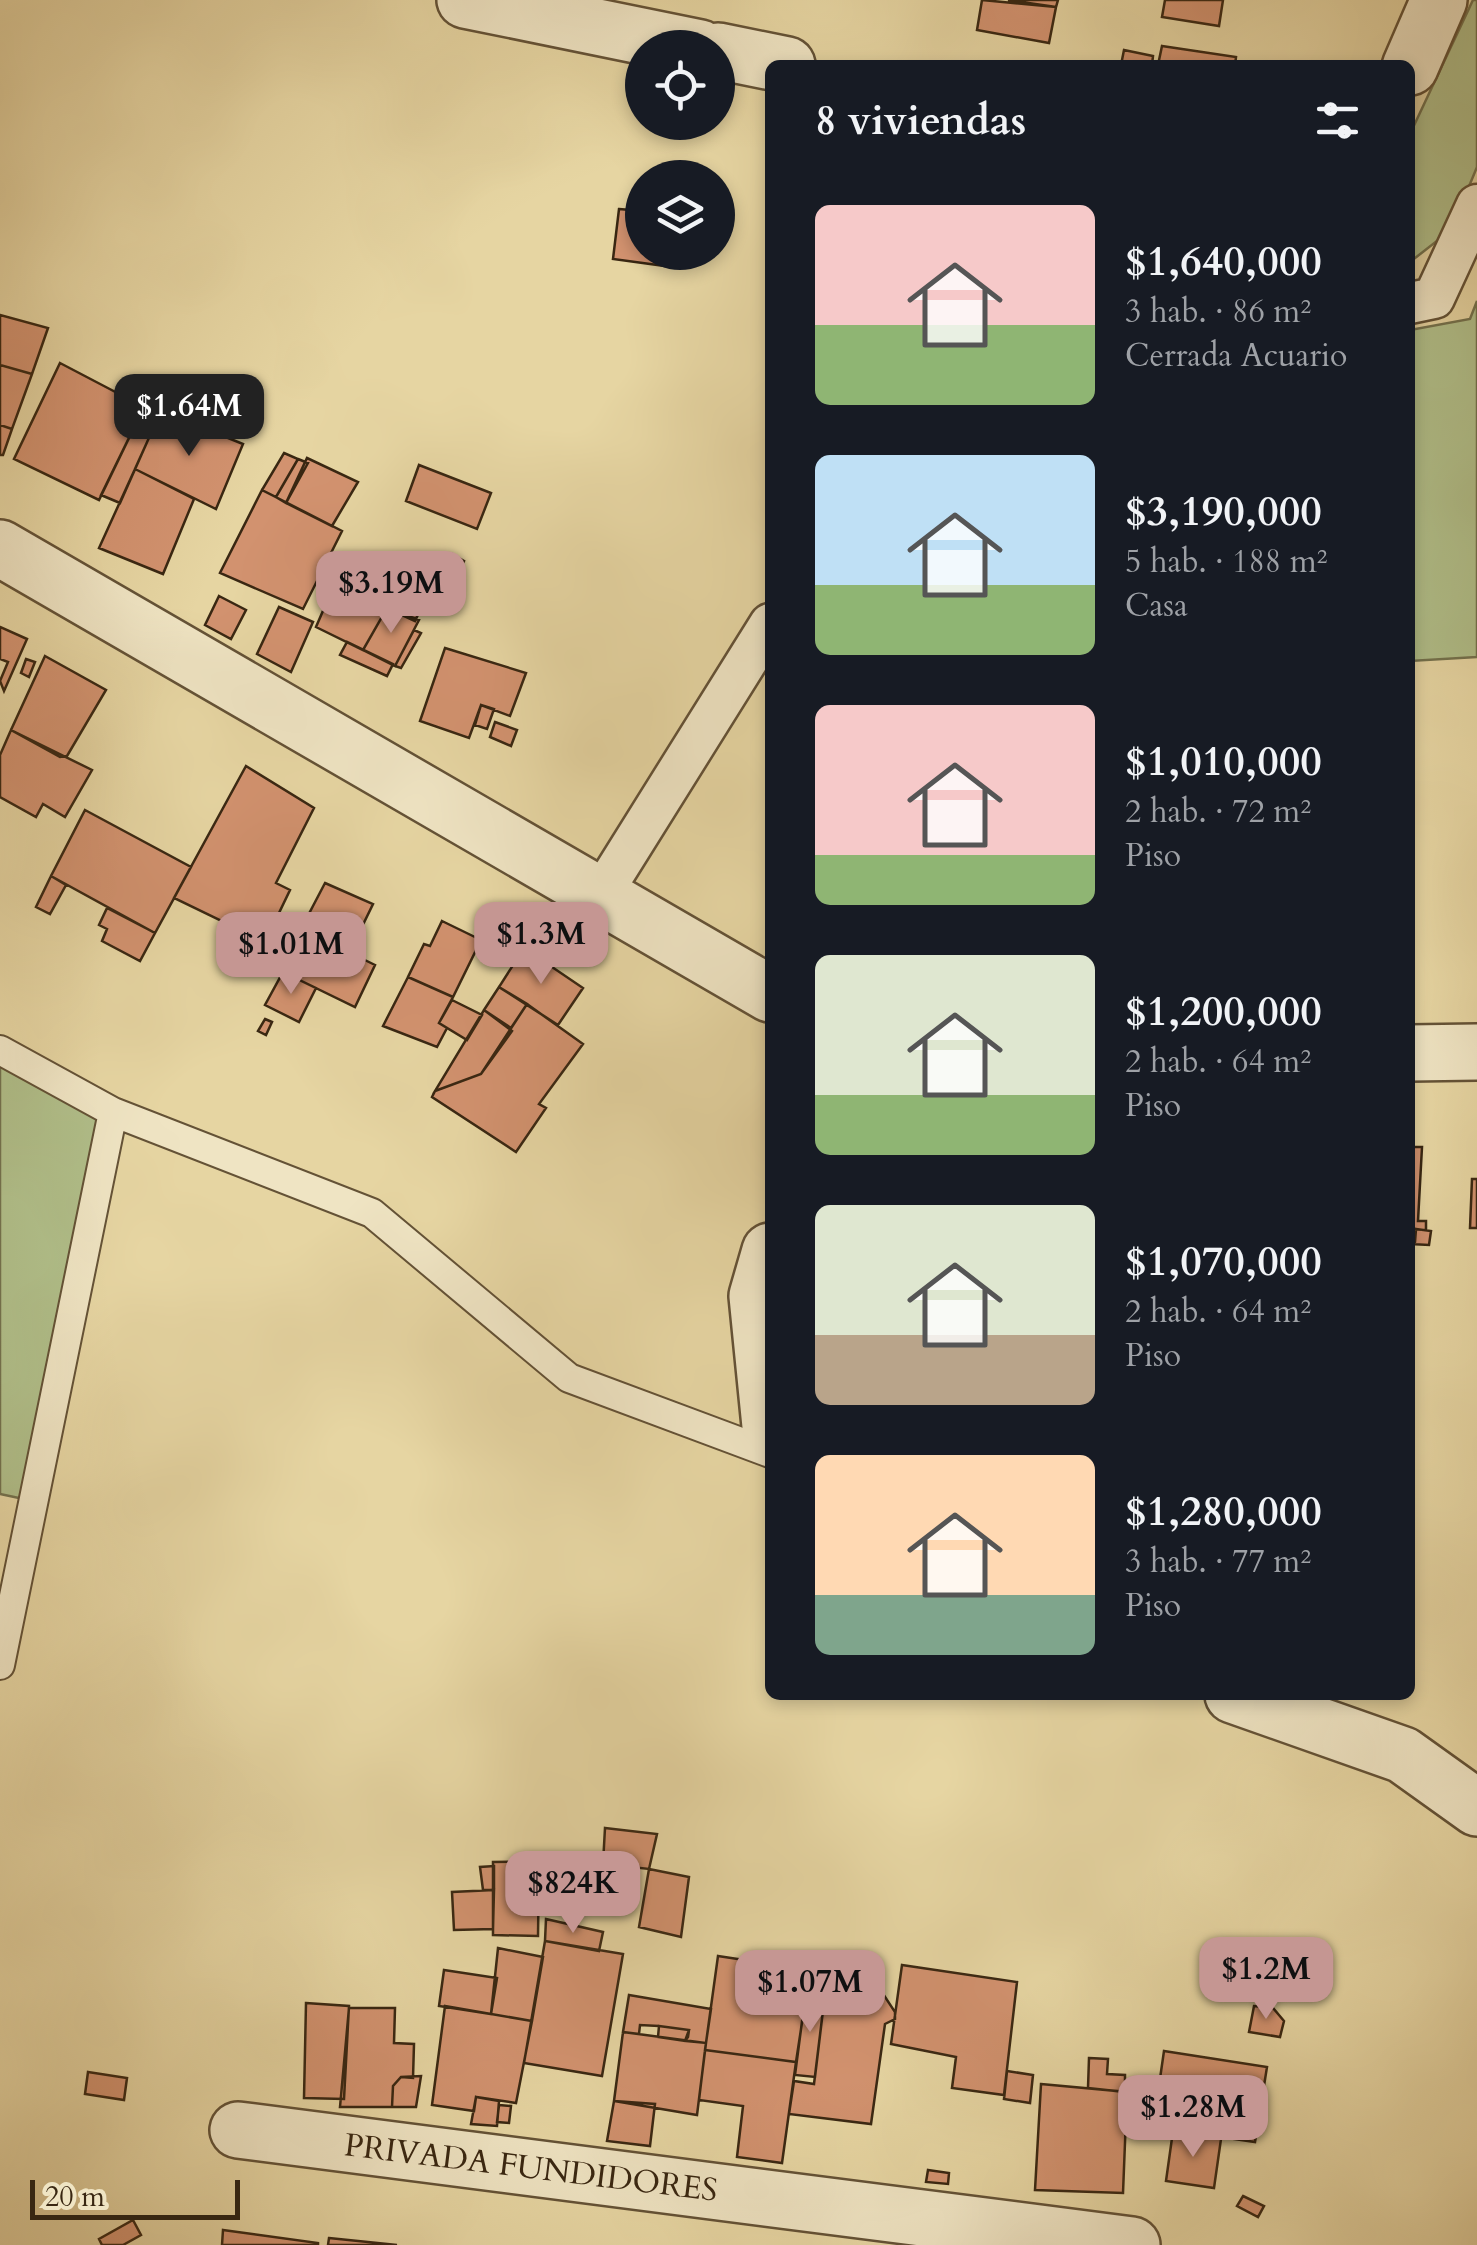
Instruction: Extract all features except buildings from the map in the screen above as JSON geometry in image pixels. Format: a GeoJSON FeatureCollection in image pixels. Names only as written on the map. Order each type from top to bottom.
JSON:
{"type":"FeatureCollection","features":[{"type":"Feature","properties":{"kind":"street"},"geometry":{"type":"LineString","coordinates":[[465,0],[625,33]]}},
{"type":"Feature","properties":{"kind":"street"},"geometry":{"type":"LineString","coordinates":[[1413,60],[1439,0]]}},
{"type":"Feature","properties":{"kind":"street"},"geometry":{"type":"LineString","coordinates":[[735,54],[765,61]]}},
{"type":"Feature","properties":{"kind":"street"},"geometry":{"type":"LineString","coordinates":[[1415,302],[1434,298],[1477,204]]}},
{"type":"Feature","properties":{"kind":"street"},"geometry":{"type":"LineString","coordinates":[[0,548],[765,991]]}},
{"type":"Feature","properties":{"kind":"street"},"geometry":{"type":"LineString","coordinates":[[600,896],[765,632]]}},
{"type":"Feature","properties":{"kind":"street"},"geometry":{"type":"LineString","coordinates":[[1415,1053],[1477,1052]]}},
{"type":"Feature","properties":{"kind":"street"},"geometry":{"type":"LineString","coordinates":[[765,1270],[758,1296],[765,1372]]}},
{"type":"Feature","properties":{"kind":"street"},"geometry":{"type":"LineString","coordinates":[[1247,1700],[1403,1755],[1477,1808]]}},
{"type":"Feature","properties":{"kind":"street","name":"PRIVADA FUNDIDORES"},"geometry":{"type":"LineString","coordinates":[[238,2130],[820,2224],[1132,2245]]}},
{"type":"Feature","properties":{"kind":"lane"},"geometry":{"type":"LineString","coordinates":[[0,1050],[113,1112],[372,1213],[570,1378],[765,1452]]}},
{"type":"Feature","properties":{"kind":"lane"},"geometry":{"type":"LineString","coordinates":[[0,1664],[113,1112]]}},
{"type":"Feature","properties":{"kind":"green space"},"geometry":{"type":"Polygon","coordinates":[[[1473,0],[1477,0],[1477,167],[1451,230],[1415,258],[1415,123],[1473,0]]]}},
{"type":"Feature","properties":{"kind":"green space"},"geometry":{"type":"Polygon","coordinates":[[[1477,301],[1477,657],[1415,661],[1415,329],[1470,319],[1477,301]]]}},
{"type":"Feature","properties":{"kind":"green space"},"geometry":{"type":"Polygon","coordinates":[[[0,1050],[113,1112],[33,1501],[0,1494],[0,1050]]]}}]}
